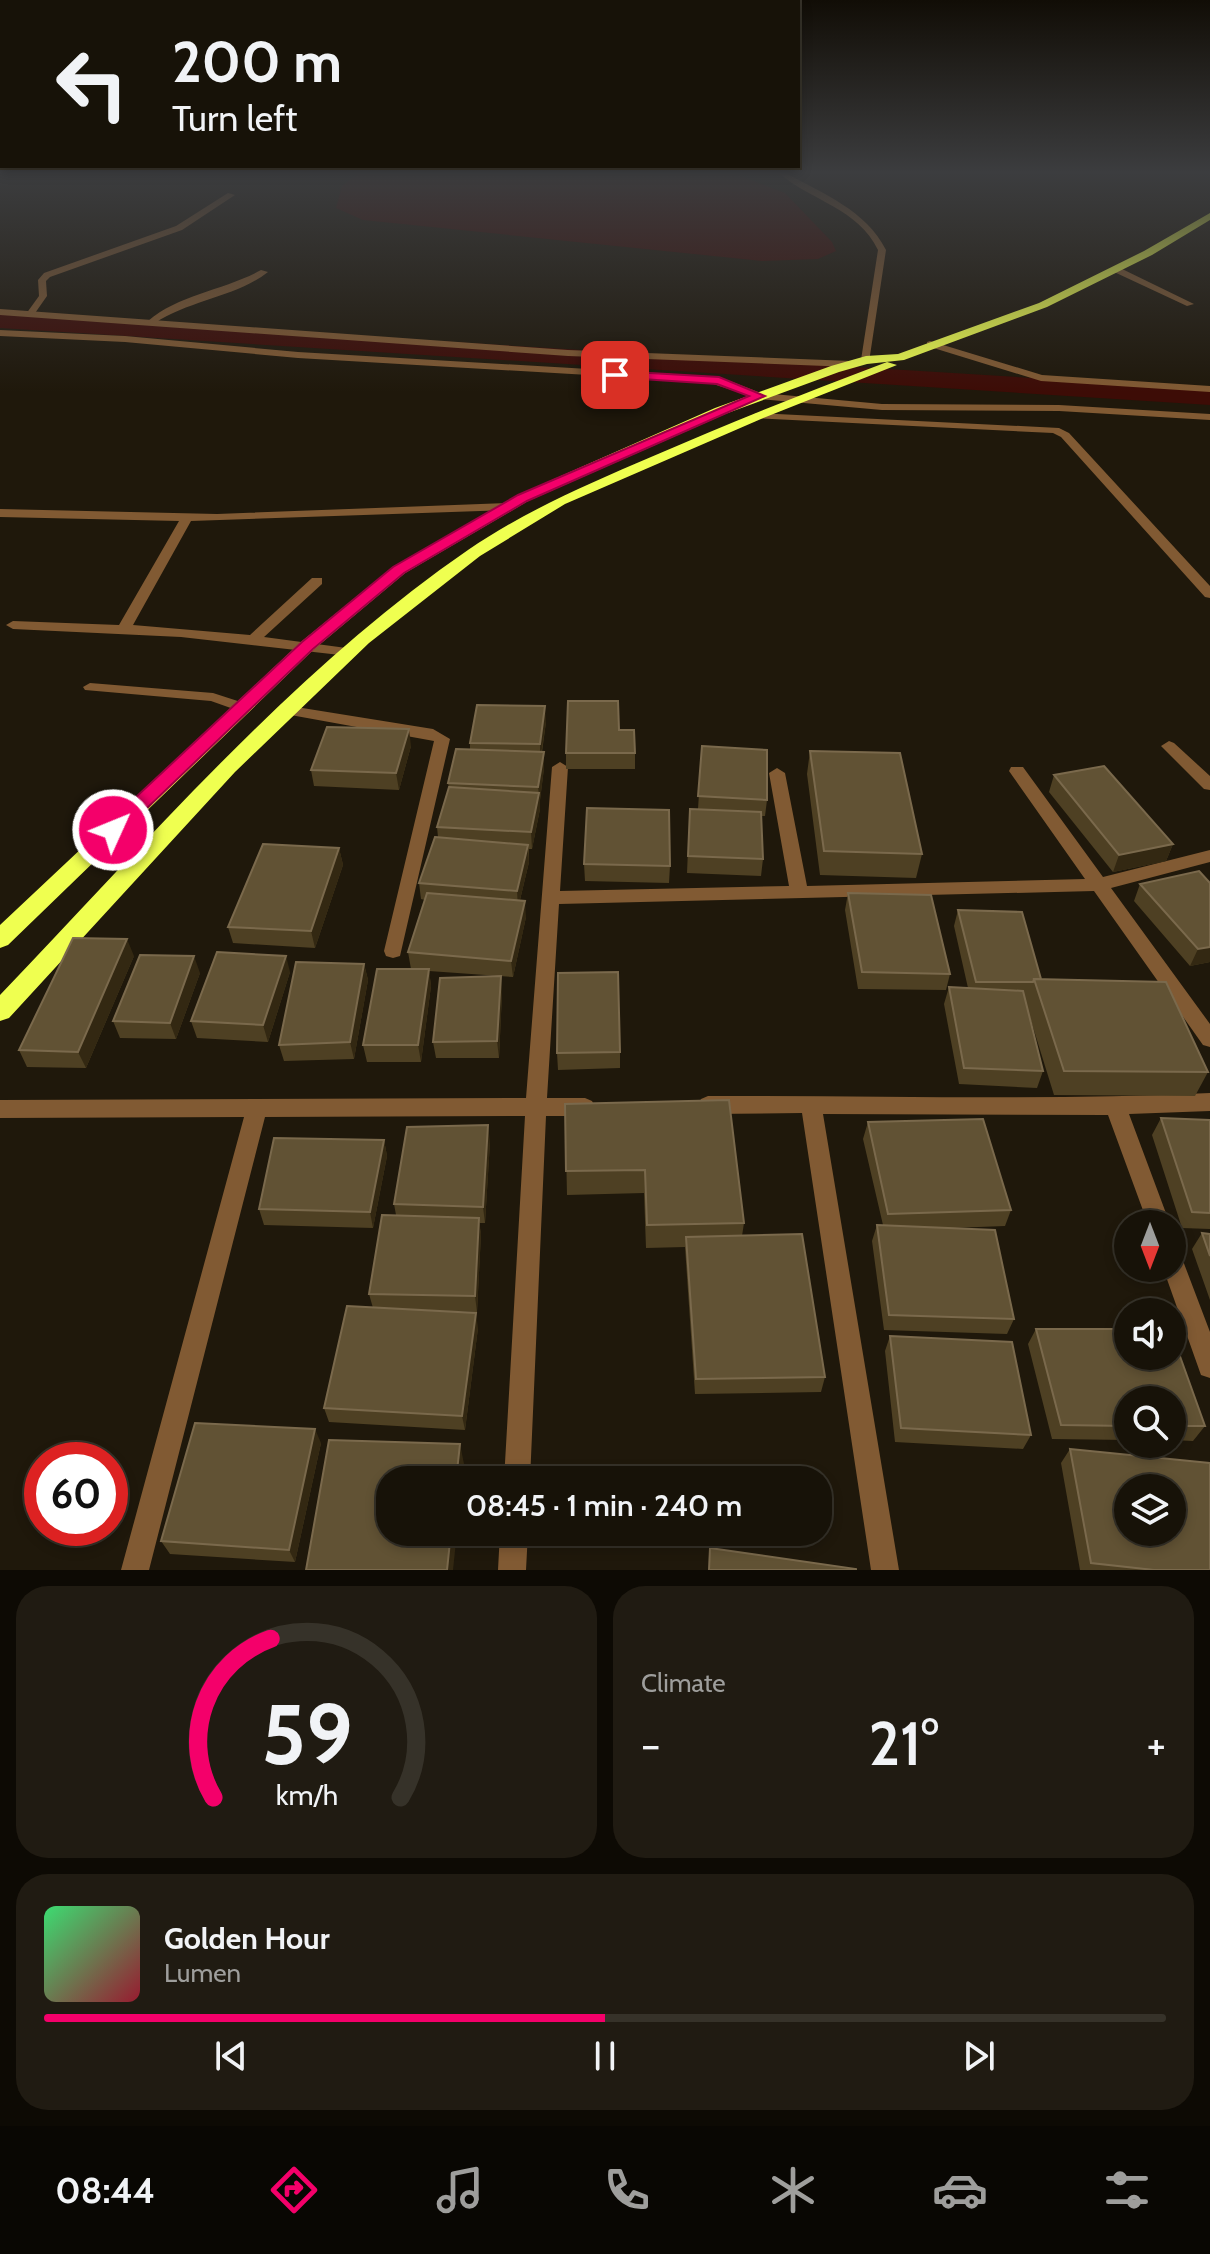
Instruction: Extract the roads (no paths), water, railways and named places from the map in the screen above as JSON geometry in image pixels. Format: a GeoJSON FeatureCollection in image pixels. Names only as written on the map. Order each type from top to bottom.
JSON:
{"type":"FeatureCollection","features":[{"type":"Feature","properties":{"kind":"main road"},"geometry":{"type":"LineString","coordinates":[[0,1011],[228,768],[349,652],[474,553],[560,501],[756,416],[798,392],[836,378],[880,369],[930,344],[1043,305],[1156,246]]}},
{"type":"Feature","properties":{"kind":"main road"},"geometry":{"type":"LineString","coordinates":[[836,378],[851,364],[900,357]]}},
{"type":"Feature","properties":{"kind":"main road"},"geometry":{"type":"LineString","coordinates":[[0,939],[307,646],[399,570],[507,507],[759,396],[798,392]]}},
{"type":"Feature","properties":{"kind":"main road"},"geometry":{"type":"LineString","coordinates":[[471,527],[501,536]]}},
{"type":"Feature","properties":{"kind":"street"},"geometry":{"type":"LineString","coordinates":[[30,314],[43,296],[42,280],[47,275],[128,246]]}},
{"type":"Feature","properties":{"kind":"street"},"geometry":{"type":"LineString","coordinates":[[866,360],[881,246]]}},
{"type":"Feature","properties":{"kind":"street"},"geometry":{"type":"LineString","coordinates":[[1115,269],[1190,304]]}},
{"type":"Feature","properties":{"kind":"street"},"geometry":{"type":"LineString","coordinates":[[152,321],[172,307],[241,286],[264,272]]}},
{"type":"Feature","properties":{"kind":"street"},"geometry":{"type":"LineString","coordinates":[[0,312],[568,353],[851,364]]}},
{"type":"Feature","properties":{"kind":"street"},"geometry":{"type":"LineString","coordinates":[[0,333],[125,339],[298,355],[707,379],[759,396]]}},
{"type":"Feature","properties":{"kind":"street"},"geometry":{"type":"LineString","coordinates":[[930,344],[1041,378],[1210,389]]}},
{"type":"Feature","properties":{"kind":"street"},"geometry":{"type":"LineString","coordinates":[[798,392],[893,407],[1059,408],[1210,417]]}},
{"type":"Feature","properties":{"kind":"street"},"geometry":{"type":"LineString","coordinates":[[756,416],[1055,430],[1065,435],[1210,594]]}},
{"type":"Feature","properties":{"kind":"street"},"geometry":{"type":"LineString","coordinates":[[0,513],[187,518],[507,507]]}},
{"type":"Feature","properties":{"kind":"street"},"geometry":{"type":"LineString","coordinates":[[125,627],[187,518]]}},
{"type":"Feature","properties":{"kind":"street"},"geometry":{"type":"LineString","coordinates":[[255,638],[317,581]]}},
{"type":"Feature","properties":{"kind":"street"},"geometry":{"type":"LineString","coordinates":[[13,625],[125,627],[255,638],[349,652]]}},
{"type":"Feature","properties":{"kind":"street"},"geometry":{"type":"LineString","coordinates":[[90,687],[213,697],[242,707]]}},
{"type":"Feature","properties":{"kind":"street"},"geometry":{"type":"LineString","coordinates":[[290,711],[433,734],[442,739],[393,951]]}},
{"type":"Feature","properties":{"kind":"street"},"geometry":{"type":"LineString","coordinates":[[1169,746],[1210,785]]}},
{"type":"Feature","properties":{"kind":"street"},"geometry":{"type":"LineString","coordinates":[[518,1466],[536,1108],[560,767]]}},
{"type":"Feature","properties":{"kind":"street"},"geometry":{"type":"LineString","coordinates":[[1017,771],[1210,1039]]}},
{"type":"Feature","properties":{"kind":"street"},"geometry":{"type":"LineString","coordinates":[[777,773],[799,892]]}},
{"type":"Feature","properties":{"kind":"street"},"geometry":{"type":"LineString","coordinates":[[551,898],[1097,885],[1210,856]]}},
{"type":"Feature","properties":{"kind":"street"},"geometry":{"type":"LineString","coordinates":[[689,1105],[811,1103],[1116,1107],[1210,1102]]}},
{"type":"Feature","properties":{"kind":"street"},"geometry":{"type":"LineString","coordinates":[[811,1103],[885,1570]]}},
{"type":"Feature","properties":{"kind":"street"},"geometry":{"type":"LineString","coordinates":[[0,1109],[612,1107]]}},
{"type":"Feature","properties":{"kind":"street"},"geometry":{"type":"LineString","coordinates":[[1116,1107],[1154,1210]]}},
{"type":"Feature","properties":{"kind":"street"},"geometry":{"type":"LineString","coordinates":[[135,1570],[256,1110]]}},
{"type":"Feature","properties":{"kind":"street"},"geometry":{"type":"LineString","coordinates":[[1180,1282],[1210,1366]]}},
{"type":"Feature","properties":{"kind":"street"},"geometry":{"type":"LineString","coordinates":[[512,1570],[513,1546]]}},
{"type":"Feature","properties":{"kind":"waterway"},"geometry":{"type":"LineString","coordinates":[[0,321],[1210,397]]}}]}
